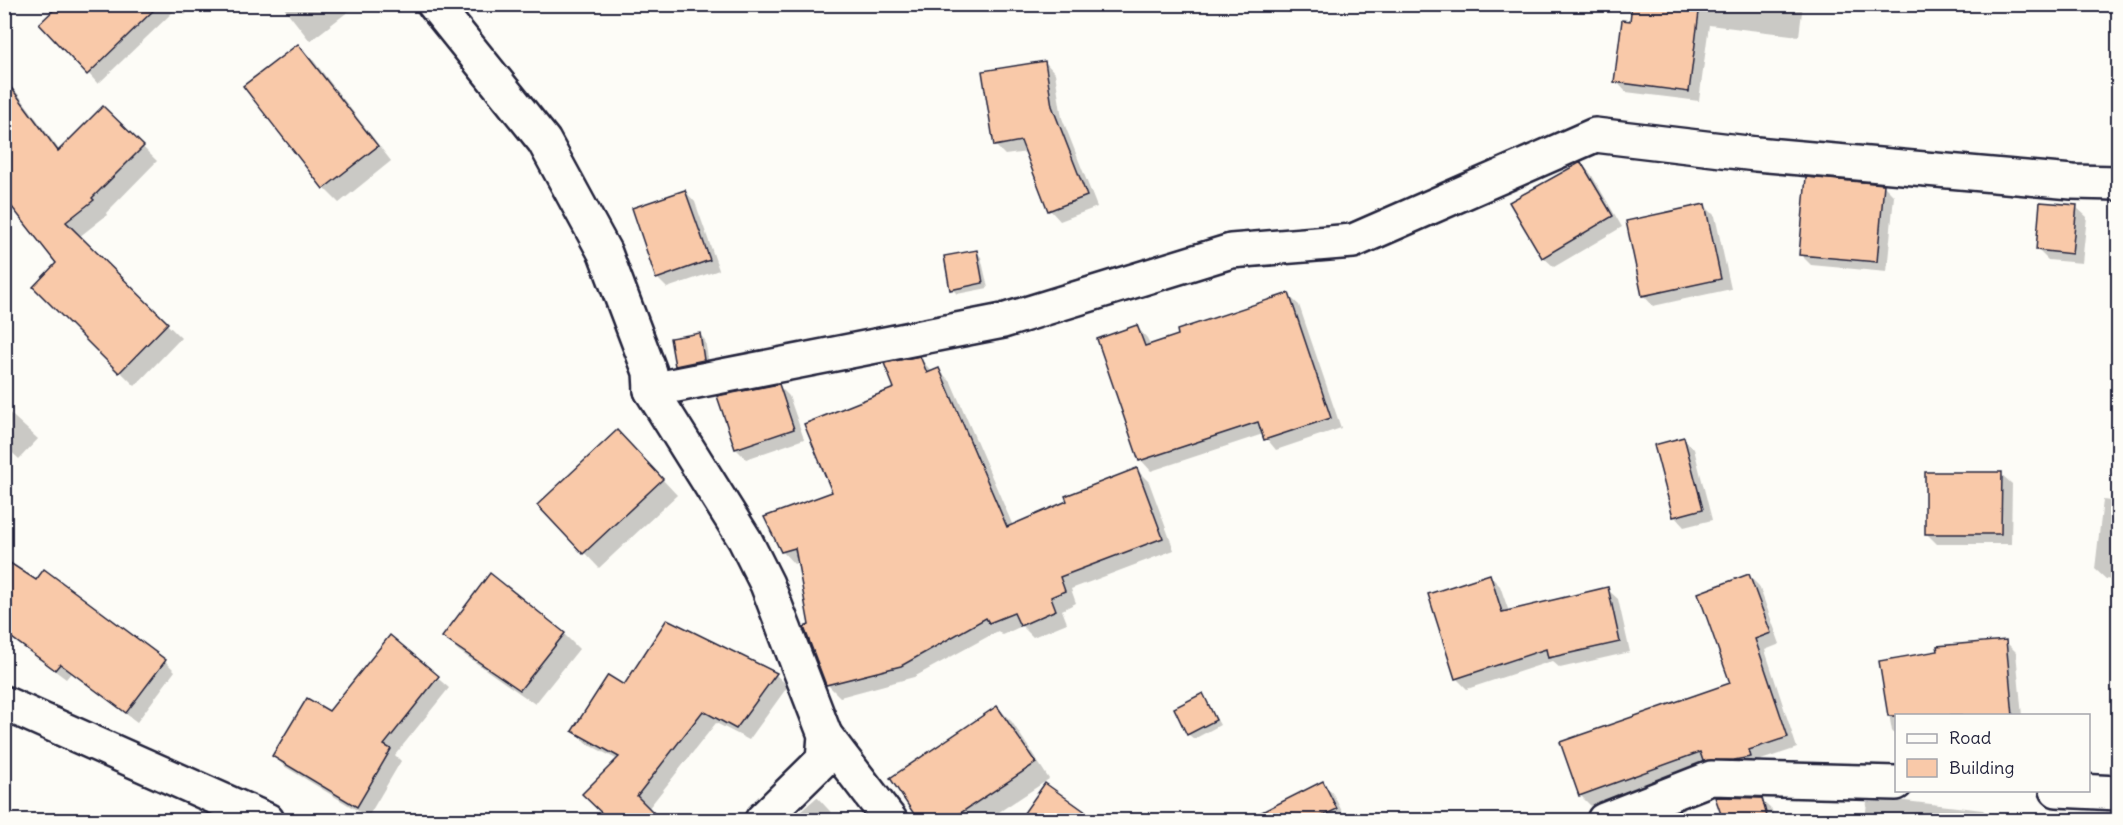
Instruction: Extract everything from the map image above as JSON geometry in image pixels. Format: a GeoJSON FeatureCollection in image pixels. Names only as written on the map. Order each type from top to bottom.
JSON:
{"type":"FeatureCollection","features":[{"type":"Feature","properties":{"kind":"street"},"geometry":{"type":"LineString","coordinates":[[434,4],[543,141],[605,253],[650,372],[651,390],[745,540],[767,584],[825,735],[890,820]]}},
{"type":"Feature","properties":{"kind":"street"},"geometry":{"type":"LineString","coordinates":[[651,390],[1003,321],[1232,251],[1353,241],[1595,135],[1756,154],[2072,182],[2118,183]]}},
{"type":"Feature","properties":{"kind":"street"},"geometry":{"type":"LineString","coordinates":[[4,703],[267,820]]}},
{"type":"Feature","properties":{"kind":"street"},"geometry":{"type":"LineString","coordinates":[[762,820],[823,760],[825,735]]}},
{"type":"Feature","properties":{"kind":"street"},"geometry":{"type":"LineString","coordinates":[[1604,820],[1711,778],[1895,783]]}},
{"type":"Feature","properties":{"kind":"street"},"geometry":{"type":"LineString","coordinates":[[2088,792],[2118,794]]}},
{"type":"Feature","properties":{"kind":"building"},"geometry":{"type":"Polygon","coordinates":[[[60,4],[160,4],[87,75],[39,24],[60,4]]]}},
{"type":"Feature","properties":{"kind":"building"},"geometry":{"type":"Polygon","coordinates":[[[1632,4],[1700,4],[1689,92],[1614,82],[1622,20],[1630,21],[1632,4]]]}},
{"type":"Feature","properties":{"kind":"building"},"geometry":{"type":"Polygon","coordinates":[[[298,44],[378,146],[323,189],[243,86],[298,44]]]}},
{"type":"Feature","properties":{"kind":"building"},"geometry":{"type":"Polygon","coordinates":[[[1045,61],[1052,106],[1087,196],[1048,211],[1021,141],[994,146],[982,71],[1045,61]]]}},
{"type":"Feature","properties":{"kind":"building"},"geometry":{"type":"Polygon","coordinates":[[[4,78],[58,151],[103,106],[144,146],[92,198],[94,200],[66,222],[168,323],[119,373],[33,287],[56,263],[4,197],[4,78]]]}},
{"type":"Feature","properties":{"kind":"building"},"geometry":{"type":"Polygon","coordinates":[[[1581,162],[1613,216],[1542,258],[1509,202],[1581,162]]]}},
{"type":"Feature","properties":{"kind":"building"},"geometry":{"type":"Polygon","coordinates":[[[1806,177],[1884,184],[1877,262],[1799,255],[1806,177]]]}},
{"type":"Feature","properties":{"kind":"building"},"geometry":{"type":"Polygon","coordinates":[[[685,190],[710,260],[656,279],[632,208],[685,190]]]}},
{"type":"Feature","properties":{"kind":"building"},"geometry":{"type":"Polygon","coordinates":[[[2040,202],[2077,205],[2072,254],[2036,250],[2040,202]]]}},
{"type":"Feature","properties":{"kind":"building"},"geometry":{"type":"Polygon","coordinates":[[[1705,204],[1721,279],[1642,296],[1626,221],[1705,204]]]}},
{"type":"Feature","properties":{"kind":"building"},"geometry":{"type":"Polygon","coordinates":[[[977,250],[983,283],[950,290],[944,256],[977,250]]]}},
{"type":"Feature","properties":{"kind":"building"},"geometry":{"type":"Polygon","coordinates":[[[1289,293],[1331,418],[1264,440],[1258,422],[1139,461],[1097,339],[1137,325],[1145,346],[1178,335],[1177,330],[1289,293]]]}},
{"type":"Feature","properties":{"kind":"building"},"geometry":{"type":"Polygon","coordinates":[[[700,333],[704,360],[675,366],[670,338],[700,333]]]}},
{"type":"Feature","properties":{"kind":"building"},"geometry":{"type":"Polygon","coordinates":[[[920,356],[927,373],[939,368],[1007,527],[1067,501],[1065,496],[1137,468],[1163,538],[1060,577],[1065,591],[1051,597],[1056,610],[1020,626],[1014,613],[989,623],[986,618],[901,666],[826,685],[804,627],[809,625],[795,548],[781,552],[764,517],[832,492],[804,424],[894,388],[884,363],[920,356]]]}},
{"type":"Feature","properties":{"kind":"building"},"geometry":{"type":"Polygon","coordinates":[[[779,384],[794,429],[735,449],[717,396],[779,384]]]}},
{"type":"Feature","properties":{"kind":"building"},"geometry":{"type":"Polygon","coordinates":[[[617,430],[663,479],[583,554],[537,505],[617,430]]]}},
{"type":"Feature","properties":{"kind":"building"},"geometry":{"type":"Polygon","coordinates":[[[1684,437],[1703,509],[1673,517],[1654,445],[1684,437]]]}},
{"type":"Feature","properties":{"kind":"building"},"geometry":{"type":"Polygon","coordinates":[[[1925,472],[2002,472],[2001,534],[1925,534],[1925,472]]]}},
{"type":"Feature","properties":{"kind":"building"},"geometry":{"type":"Polygon","coordinates":[[[4,559],[36,580],[44,569],[166,660],[126,713],[60,664],[55,670],[4,632],[4,559]]]}},
{"type":"Feature","properties":{"kind":"building"},"geometry":{"type":"Polygon","coordinates":[[[490,573],[565,633],[520,690],[442,637],[490,573]]]}},
{"type":"Feature","properties":{"kind":"building"},"geometry":{"type":"Polygon","coordinates":[[[1490,574],[1502,612],[1608,587],[1620,642],[1548,658],[1546,649],[1455,679],[1428,594],[1490,574]]]}},
{"type":"Feature","properties":{"kind":"building"},"geometry":{"type":"Polygon","coordinates":[[[1749,574],[1771,633],[1755,639],[1788,737],[1749,750],[1751,757],[1734,760],[1703,761],[1700,752],[1579,796],[1560,742],[1730,683],[1698,593],[1749,574]]]}},
{"type":"Feature","properties":{"kind":"building"},"geometry":{"type":"Polygon","coordinates":[[[667,619],[777,673],[736,729],[703,711],[637,796],[661,820],[609,820],[582,794],[619,757],[572,731],[608,675],[624,685],[667,619]]]}},
{"type":"Feature","properties":{"kind":"building"},"geometry":{"type":"Polygon","coordinates":[[[390,635],[439,676],[384,745],[391,749],[357,807],[272,756],[307,698],[329,711],[390,635]]]}},
{"type":"Feature","properties":{"kind":"building"},"geometry":{"type":"Polygon","coordinates":[[[2006,640],[2013,714],[1895,714],[1895,716],[1888,716],[1879,661],[1938,651],[1937,646],[2006,640]]]}},
{"type":"Feature","properties":{"kind":"building"},"geometry":{"type":"Polygon","coordinates":[[[1203,693],[1216,720],[1187,735],[1174,708],[1203,693]]]}},
{"type":"Feature","properties":{"kind":"building"},"geometry":{"type":"Polygon","coordinates":[[[997,706],[1036,763],[950,820],[918,820],[890,778],[997,706]]]}},
{"type":"Feature","properties":{"kind":"building"},"geometry":{"type":"Polygon","coordinates":[[[1323,781],[1337,809],[1314,820],[1246,820],[1323,781]]]}},
{"type":"Feature","properties":{"kind":"building"},"geometry":{"type":"Polygon","coordinates":[[[1045,783],[1097,820],[1019,820],[1045,783]]]}},
{"type":"Feature","properties":{"kind":"building"},"geometry":{"type":"Polygon","coordinates":[[[1715,797],[1762,798],[1768,820],[1723,820],[1715,797]]]}}]}
